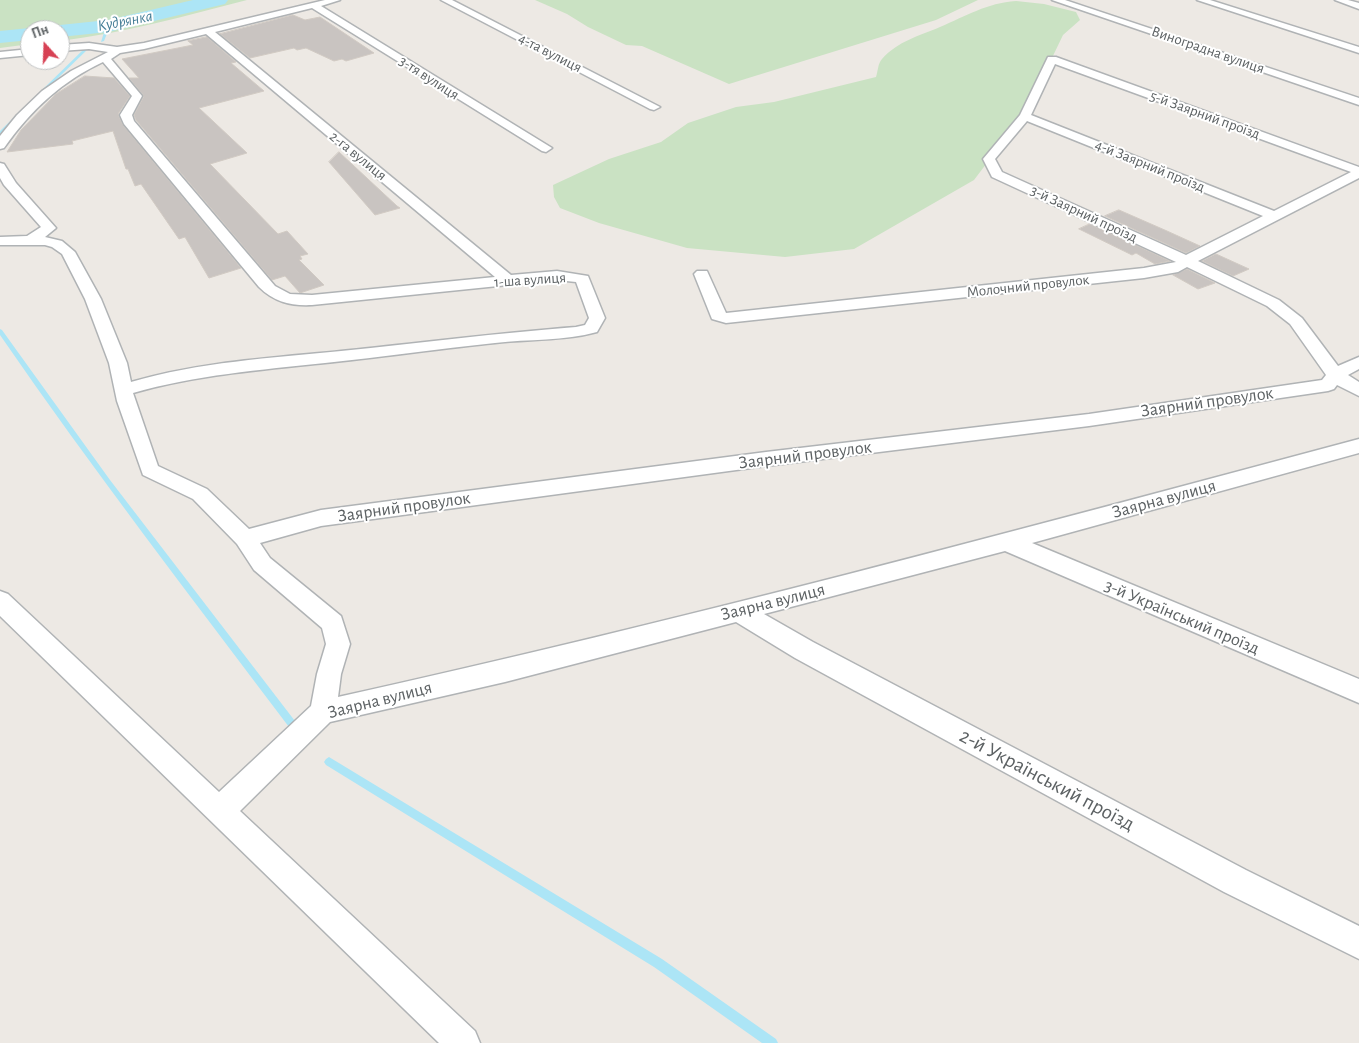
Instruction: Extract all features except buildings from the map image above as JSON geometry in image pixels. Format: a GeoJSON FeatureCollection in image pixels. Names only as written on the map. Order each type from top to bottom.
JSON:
{"type":"FeatureCollection","features":[{"type":"Feature","properties":{"kind":"street"},"geometry":{"type":"LineString","coordinates":[[0,145],[19,121],[60,83],[82,68],[111,54],[336,0]]}},
{"type":"Feature","properties":{"kind":"street","name":"4-та вулиця"},"geometry":{"type":"LineString","coordinates":[[445,0],[654,107]]}},
{"type":"Feature","properties":{"kind":"street","name":"Виноградна вулиця"},"geometry":{"type":"LineString","coordinates":[[1056,0],[1359,102]]}},
{"type":"Feature","properties":{"kind":"street"},"geometry":{"type":"LineString","coordinates":[[1201,0],[1359,50]]}},
{"type":"Feature","properties":{"kind":"street"},"geometry":{"type":"LineString","coordinates":[[1339,0],[1359,6]]}},
{"type":"Feature","properties":{"kind":"street","name":"3-тя вулиця"},"geometry":{"type":"LineString","coordinates":[[314,6],[546,148]]}},
{"type":"Feature","properties":{"kind":"street","name":"2-га вулиця"},"geometry":{"type":"LineString","coordinates":[[208,31],[508,280]]}},
{"type":"Feature","properties":{"kind":"street"},"geometry":{"type":"LineString","coordinates":[[70,47],[89,46],[111,54]]}},
{"type":"Feature","properties":{"kind":"street"},"geometry":{"type":"LineString","coordinates":[[0,56],[20,53]]}},
{"type":"Feature","properties":{"kind":"street","name":"1-ша вулиця"},"geometry":{"type":"LineString","coordinates":[[111,54],[136,94],[136,100],[126,114],[128,122],[264,284],[278,297],[296,301],[312,300],[556,276],[583,279],[597,314],[597,321],[590,328],[577,332],[494,338],[429,347],[211,370],[165,378],[124,390]]}},
{"type":"Feature","properties":{"kind":"street","name":"5-й Заярний проїзд"},"geometry":{"type":"LineString","coordinates":[[1025,116],[1052,59],[1359,172]]}},
{"type":"Feature","properties":{"kind":"street","name":"3-й Заярний проїзд"},"geometry":{"type":"LineString","coordinates":[[1025,116],[990,159],[997,174],[1273,303],[1296,321],[1335,375]]}},
{"type":"Feature","properties":{"kind":"street","name":"4-й Заярний проїзд"},"geometry":{"type":"LineString","coordinates":[[1025,116],[1274,216]]}},
{"type":"Feature","properties":{"kind":"street"},"geometry":{"type":"LineString","coordinates":[[0,167],[11,185],[48,228],[30,240]]}},
{"type":"Feature","properties":{"kind":"street","name":"Молочний провулок"},"geometry":{"type":"LineString","coordinates":[[702,274],[718,316],[726,318],[1178,267],[1186,261],[1359,172]]}},
{"type":"Feature","properties":{"kind":"street"},"geometry":{"type":"LineString","coordinates":[[0,241],[30,240],[51,242],[68,252],[93,299],[118,363],[124,390],[150,470],[200,494],[245,538],[262,564],[333,623],[338,644],[329,674],[323,712]]}},
{"type":"Feature","properties":{"kind":"street","name":"Заярний провулок"},"geometry":{"type":"LineString","coordinates":[[245,538],[321,518],[766,459],[1089,420],[1328,384],[1335,375],[1359,362]]}},
{"type":"Feature","properties":{"kind":"street"},"geometry":{"type":"LineString","coordinates":[[1335,375],[1359,390]]}},
{"type":"Feature","properties":{"kind":"street","name":"Заярна вулиця"},"geometry":{"type":"LineString","coordinates":[[219,811],[323,712],[505,671],[738,612],[1006,542],[1359,446]]}},
{"type":"Feature","properties":{"kind":"street","name":"3-й Український проїзд"},"geometry":{"type":"LineString","coordinates":[[1006,542],[1359,692]]}},
{"type":"Feature","properties":{"kind":"street"},"geometry":{"type":"LineString","coordinates":[[0,600],[463,1043]]}},
{"type":"Feature","properties":{"kind":"street","name":"2-й Український проїзд"},"geometry":{"type":"LineString","coordinates":[[738,612],[1217,871],[1359,943]]}},
{"type":"Feature","properties":{"kind":"green space"},"geometry":{"type":"Polygon","coordinates":[[[0,0],[247,0],[131,29],[70,40],[70,20],[20,20],[20,45],[0,48],[0,0]]]}},
{"type":"Feature","properties":{"kind":"green space"},"geometry":{"type":"Polygon","coordinates":[[[535,0],[978,0],[936,20],[729,84],[642,46],[626,45],[588,27],[567,14],[535,0]]]}},
{"type":"Feature","properties":{"kind":"green space"},"geometry":{"type":"Polygon","coordinates":[[[1016,1],[1044,4],[1076,12],[1080,20],[1063,35],[1027,110],[974,180],[854,249],[785,257],[687,248],[599,223],[560,208],[554,197],[553,185],[609,159],[661,142],[688,123],[736,107],[774,102],[876,77],[881,61],[888,53],[902,43],[986,7],[1016,1]]]}},
{"type":"Feature","properties":{"kind":"waterway","name":"Кудрянка"},"geometry":{"type":"LineString","coordinates":[[70,30],[108,26],[218,0]]}},
{"type":"Feature","properties":{"kind":"waterway"},"geometry":{"type":"LineString","coordinates":[[102,41],[108,26]]}},
{"type":"Feature","properties":{"kind":"waterway","name":"Кудрянка"},"geometry":{"type":"LineString","coordinates":[[0,37],[20,35]]}},
{"type":"Feature","properties":{"kind":"waterway"},"geometry":{"type":"LineString","coordinates":[[0,133],[85,50]]}},
{"type":"Feature","properties":{"kind":"waterway"},"geometry":{"type":"LineString","coordinates":[[0,331],[108,482],[295,728]]}},
{"type":"Feature","properties":{"kind":"waterway"},"geometry":{"type":"LineString","coordinates":[[329,762],[658,963],[772,1043]]}}]}
